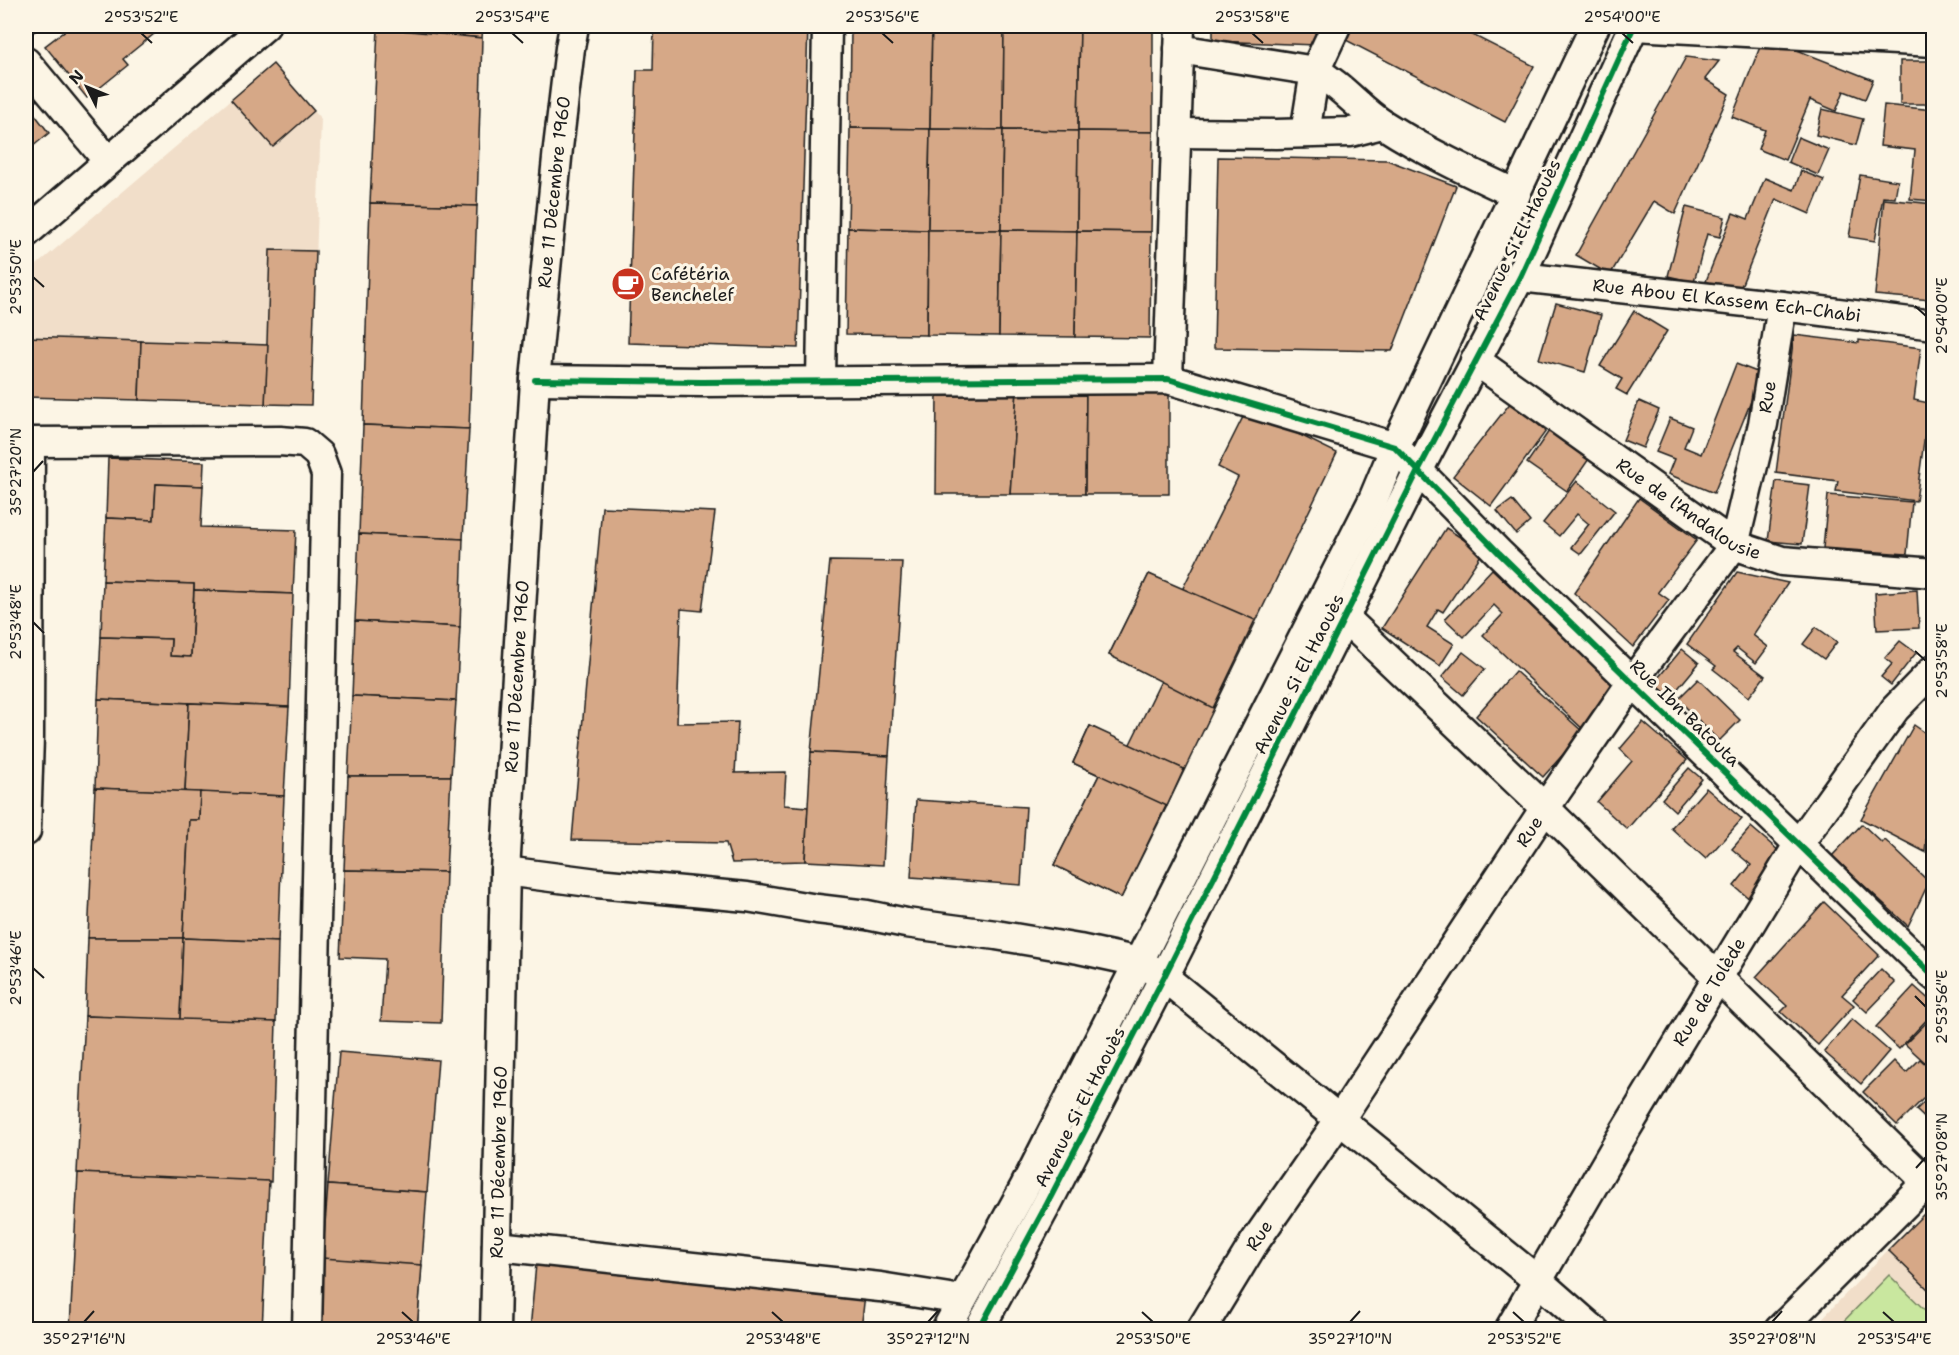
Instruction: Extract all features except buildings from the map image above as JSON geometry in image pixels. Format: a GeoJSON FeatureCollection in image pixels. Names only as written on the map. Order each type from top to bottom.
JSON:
{"type":"FeatureCollection","features":[{"type":"Feature","properties":{"kind":"street"},"geometry":{"type":"LineString","coordinates":[[26,233],[264,26]]}},
{"type":"Feature","properties":{"kind":"street","name":"Rue 11 Décembre 1960"},"geometry":{"type":"LineString","coordinates":[[495,1329],[506,871],[535,380],[559,137],[574,26]]}},
{"type":"Feature","properties":{"kind":"street"},"geometry":{"type":"LineString","coordinates":[[821,380],[827,26]]}},
{"type":"Feature","properties":{"kind":"street"},"geometry":{"type":"LineString","coordinates":[[1305,133],[1315,71],[1336,26]]}},
{"type":"Feature","properties":{"kind":"street","name":"Avenue Si El Haouès"},"geometry":{"type":"LineString","coordinates":[[946,1329],[1024,1188],[1372,502],[1395,447],[1595,26]]}},
{"type":"Feature","properties":{"kind":"street"},"geometry":{"type":"LineString","coordinates":[[1634,26],[1934,42]]}},
{"type":"Feature","properties":{"kind":"street","name":"Avenue Si El Haouès"},"geometry":{"type":"LineString","coordinates":[[979,1329],[1047,1204],[1164,977],[1418,471],[1520,277],[1634,26]]}},
{"type":"Feature","properties":{"kind":"street"},"geometry":{"type":"LineString","coordinates":[[1168,379],[1179,37],[1315,71],[1345,91],[1382,124],[1457,167],[1516,194]]}},
{"type":"Feature","properties":{"kind":"street"},"geometry":{"type":"LineString","coordinates":[[26,62],[108,161]]}},
{"type":"Feature","properties":{"kind":"street"},"geometry":{"type":"LineString","coordinates":[[1176,133],[1351,132],[1382,124]]}},
{"type":"Feature","properties":{"kind":"street","name":"Rue Abou El Kassem Ech-Chabi"},"geometry":{"type":"LineString","coordinates":[[1520,277],[1934,325]]}},
{"type":"Feature","properties":{"kind":"street","name":"Rue"},"geometry":{"type":"LineString","coordinates":[[1201,1329],[1254,1243],[1340,1119],[1545,808],[1632,682],[1734,545],[1763,424],[1782,306]]}},
{"type":"Feature","properties":{"kind":"street","name":"Rue de l'Andalousie"},"geometry":{"type":"LineString","coordinates":[[1475,360],[1734,545],[1782,561],[1934,573]]}},
{"type":"Feature","properties":{"kind":"street"},"geometry":{"type":"LineString","coordinates":[[535,380],[1168,379],[1395,447]]}},
{"type":"Feature","properties":{"kind":"street"},"geometry":{"type":"LineString","coordinates":[[26,831],[29,737],[28,442],[306,442],[319,455],[326,474],[307,1329]]}},
{"type":"Feature","properties":{"kind":"street","name":"Rue Ibn Batouta"},"geometry":{"type":"LineString","coordinates":[[1395,447],[1499,553],[1934,976]]}},
{"type":"Feature","properties":{"kind":"street"},"geometry":{"type":"LineString","coordinates":[[1344,617],[1545,808],[1930,1186],[1779,1329]]}},
{"type":"Feature","properties":{"kind":"street","name":"Rue de Tolède"},"geometry":{"type":"LineString","coordinates":[[1509,1329],[1798,844],[1895,710],[1934,669]]}},
{"type":"Feature","properties":{"kind":"street"},"geometry":{"type":"LineString","coordinates":[[506,871],[597,883],[747,897],[996,935],[1139,962],[1164,977],[1537,1280],[1594,1329]]}},
{"type":"Feature","properties":{"kind":"street"},"geometry":{"type":"LineString","coordinates":[[497,1246],[880,1287],[962,1300]]}},
{"type":"Feature","properties":{"kind":"shaded area"},"geometry":{"type":"Polygon","coordinates":[[[273,64],[321,119],[311,405],[26,397],[26,274],[273,64]]]}},
{"type":"Feature","properties":{"kind":"shaded area"},"geometry":{"type":"Polygon","coordinates":[[[1933,1204],[1933,1329],[1811,1330],[1888,1250],[1933,1204]]]}},
{"type":"Feature","properties":{"kind":"green space"},"geometry":{"type":"Polygon","coordinates":[[[1889,1275],[1933,1318],[1933,1329],[1836,1329],[1889,1275]]]}},
{"type":"Feature","properties":{"kind":"cycle path"},"geometry":{"type":"LineString","coordinates":[[979,1330],[1164,977],[1418,471],[1520,277],[1634,26]]}},
{"type":"Feature","properties":{"kind":"cycle path"},"geometry":{"type":"LineString","coordinates":[[535,380],[702,382],[1168,379],[1395,447],[1499,553],[1934,976]]}},
{"type":"Feature","properties":{"kind":"place","name":"Cafétéria Benchelef"},"geometry":{"type":"Point","coordinates":[628,284]}}]}
